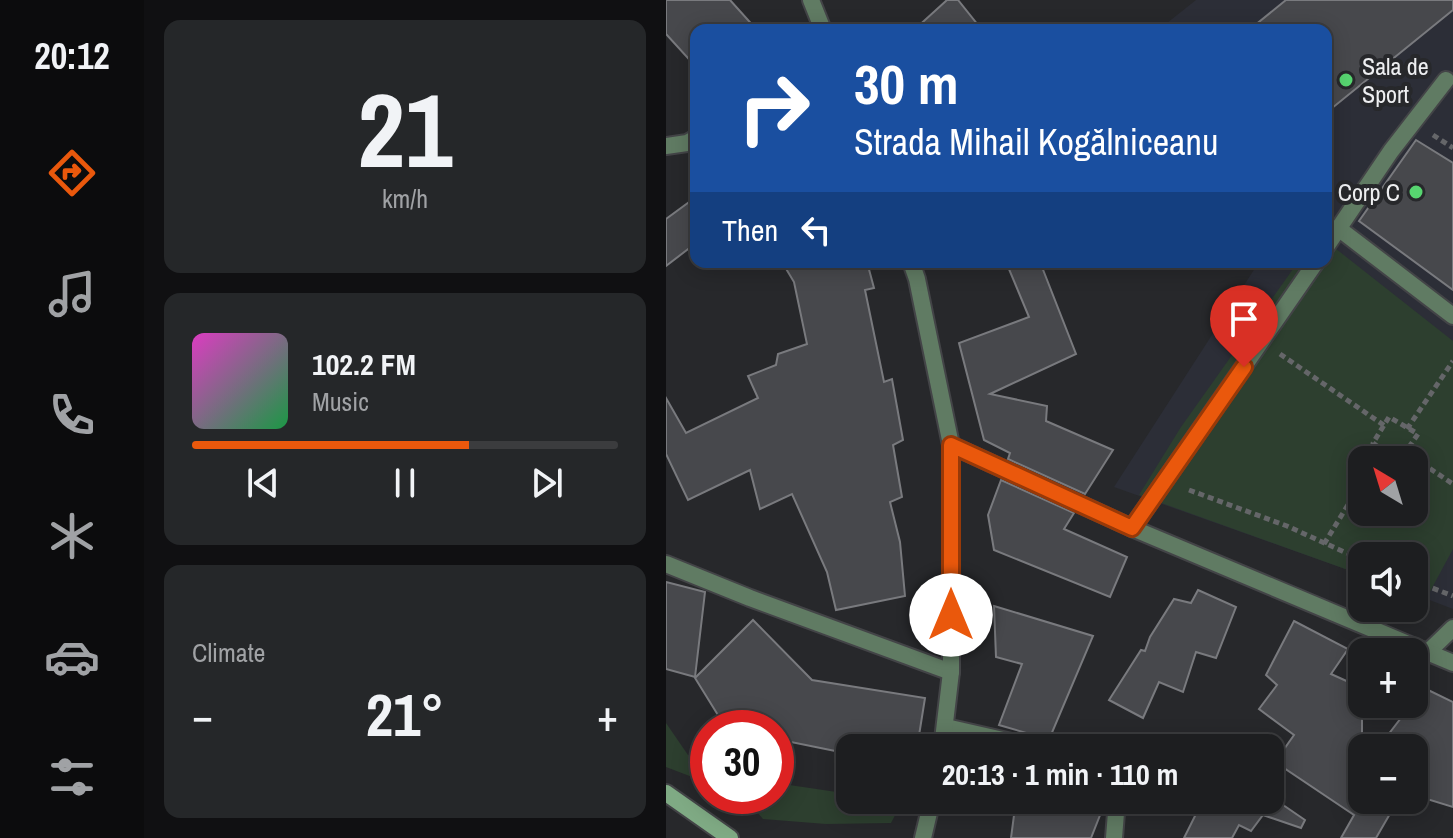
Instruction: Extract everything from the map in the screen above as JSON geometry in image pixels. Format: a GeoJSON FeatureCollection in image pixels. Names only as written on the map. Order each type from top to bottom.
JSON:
{"type":"FeatureCollection","features":[{"type":"Feature","properties":{"kind":"main road"},"geometry":{"type":"LineString","coordinates":[[666,793],[730,838]]}},
{"type":"Feature","properties":{"kind":"street"},"geometry":{"type":"LineString","coordinates":[[811,0],[821,24]]}},
{"type":"Feature","properties":{"kind":"street"},"geometry":{"type":"LineString","coordinates":[[1332,238],[1391,151],[1446,80]]}},
{"type":"Feature","properties":{"kind":"street"},"geometry":{"type":"LineString","coordinates":[[666,146],[690,141]]}},
{"type":"Feature","properties":{"kind":"street"},"geometry":{"type":"LineString","coordinates":[[1338,228],[1453,316]]}},
{"type":"Feature","properties":{"kind":"street"},"geometry":{"type":"LineString","coordinates":[[913,268],[951,445],[951,672],[945,734]]}},
{"type":"Feature","properties":{"kind":"street"},"geometry":{"type":"LineString","coordinates":[[1132,528],[1312,268]]}},
{"type":"Feature","properties":{"kind":"street"},"geometry":{"type":"LineString","coordinates":[[951,445],[1132,528],[1392,638]]}},
{"type":"Feature","properties":{"kind":"street"},"geometry":{"type":"LineString","coordinates":[[666,564],[951,672]]}},
{"type":"Feature","properties":{"kind":"street"},"geometry":{"type":"LineString","coordinates":[[1428,652],[1453,628]]}},
{"type":"Feature","properties":{"kind":"street"},"geometry":{"type":"LineString","coordinates":[[1428,653],[1453,663]]}},
{"type":"Feature","properties":{"kind":"street"},"geometry":{"type":"LineString","coordinates":[[946,727],[977,734]]}},
{"type":"Feature","properties":{"kind":"street"},"geometry":{"type":"LineString","coordinates":[[923,838],[929,814]]}},
{"type":"Feature","properties":{"kind":"street"},"geometry":{"type":"LineString","coordinates":[[1114,838],[1116,814]]}},
{"type":"Feature","properties":{"kind":"path"},"geometry":{"type":"LineString","coordinates":[[1262,343],[1385,426]]}},
{"type":"Feature","properties":{"kind":"path"},"geometry":{"type":"LineString","coordinates":[[1407,429],[1453,361]]}},
{"type":"Feature","properties":{"kind":"path"},"geometry":{"type":"LineString","coordinates":[[1377,446],[1373,443],[1389,417],[1418,434],[1409,446]]}},
{"type":"Feature","properties":{"kind":"path"},"geometry":{"type":"LineString","coordinates":[[1428,467],[1453,484]]}},
{"type":"Feature","properties":{"kind":"path"},"geometry":{"type":"LineString","coordinates":[[1163,482],[1287,526],[1348,554]]}},
{"type":"Feature","properties":{"kind":"path"},"geometry":{"type":"LineString","coordinates":[[1324,544],[1348,505]]}},
{"type":"Feature","properties":{"kind":"path"},"geometry":{"type":"LineString","coordinates":[[1428,586],[1453,596]]}},
{"type":"Feature","properties":{"kind":"shaded area"},"geometry":{"type":"Polygon","coordinates":[[[1196,0],[1453,0],[1453,609],[1428,599],[1428,542],[1348,542],[1348,570],[1114,487],[1255,268],[1332,268],[1332,24],[1166,24],[1196,0]]]}},
{"type":"Feature","properties":{"kind":"green space"},"geometry":{"type":"Polygon","coordinates":[[[1332,246],[1453,341],[1453,549],[1428,595],[1428,542],[1348,542],[1348,570],[1139,495],[1181,427],[1294,268],[1332,268],[1332,246]]]}},
{"type":"Feature","properties":{"kind":"green space"},"geometry":{"type":"Polygon","coordinates":[[[666,723],[690,756],[690,776],[666,767],[666,723]]]}},
{"type":"Feature","properties":{"kind":"green space"},"geometry":{"type":"Polygon","coordinates":[[[794,786],[836,792],[836,814],[896,814],[891,823],[826,824],[763,819],[759,814],[794,814],[794,786]]]}},
{"type":"Feature","properties":{"kind":"building"},"geometry":{"type":"Polygon","coordinates":[[[666,0],[730,0],[752,24],[690,24],[690,60],[666,34],[666,0]]]}},
{"type":"Feature","properties":{"kind":"building"},"geometry":{"type":"Polygon","coordinates":[[[947,0],[958,0],[977,24],[921,24],[947,0]]]}},
{"type":"Feature","properties":{"kind":"building","name":"Sala de Sport"},"geometry":{"type":"Polygon","coordinates":[[[1286,0],[1453,0],[1453,10],[1332,108],[1332,24],[1256,24],[1286,0]]]}},
{"type":"Feature","properties":{"kind":"building","name":"Corp C"},"geometry":{"type":"Polygon","coordinates":[[[1416,140],[1453,163],[1453,290],[1359,221],[1416,140]]]}},
{"type":"Feature","properties":{"kind":"building"},"geometry":{"type":"Polygon","coordinates":[[[690,201],[690,248],[666,266],[666,219],[690,201]]]}},
{"type":"Feature","properties":{"kind":"building"},"geometry":{"type":"Polygon","coordinates":[[[786,268],[869,268],[874,288],[865,290],[884,382],[892,379],[903,440],[893,445],[902,497],[890,502],[900,542],[905,596],[836,610],[827,572],[792,494],[760,509],[750,470],[688,500],[666,454],[666,398],[686,433],[758,398],[748,376],[776,365],[778,354],[807,344],[794,282],[786,268]]]}},
{"type":"Feature","properties":{"kind":"building"},"geometry":{"type":"Polygon","coordinates":[[[1009,268],[1042,268],[1076,354],[990,394],[1047,406],[1046,421],[1113,450],[1085,494],[1008,459],[1010,453],[984,440],[959,343],[1029,317],[1009,268]]]}},
{"type":"Feature","properties":{"kind":"building"},"geometry":{"type":"Polygon","coordinates":[[[1001,480],[1074,513],[1064,529],[1127,557],[1110,597],[994,550],[988,515],[1001,480]]]}},
{"type":"Feature","properties":{"kind":"building"},"geometry":{"type":"Polygon","coordinates":[[[666,582],[705,592],[695,677],[666,669],[666,582]]]}},
{"type":"Feature","properties":{"kind":"building"},"geometry":{"type":"Polygon","coordinates":[[[1198,590],[1236,607],[1216,658],[1196,652],[1183,692],[1159,682],[1143,718],[1109,700],[1141,650],[1145,651],[1150,637],[1174,599],[1191,603],[1198,590]]]}},
{"type":"Feature","properties":{"kind":"building"},"geometry":{"type":"Polygon","coordinates":[[[994,606],[1093,636],[1051,734],[1030,734],[999,725],[1022,664],[996,657],[994,606]]]}},
{"type":"Feature","properties":{"kind":"building"},"geometry":{"type":"Polygon","coordinates":[[[753,620],[812,680],[925,698],[919,734],[836,734],[836,751],[794,743],[794,710],[715,710],[695,678],[753,620]]]}},
{"type":"Feature","properties":{"kind":"building"},"geometry":{"type":"Polygon","coordinates":[[[1294,621],[1348,649],[1331,674],[1348,682],[1348,718],[1362,718],[1362,734],[1348,734],[1348,811],[1284,768],[1284,749],[1294,735],[1259,709],[1277,685],[1266,675],[1294,621]]]}},
{"type":"Feature","properties":{"kind":"building"},"geometry":{"type":"Polygon","coordinates":[[[1428,690],[1453,702],[1453,807],[1428,799],[1428,734],[1389,734],[1401,718],[1428,718],[1428,690]]]}},
{"type":"Feature","properties":{"kind":"building"},"geometry":{"type":"Polygon","coordinates":[[[1284,806],[1305,820],[1301,828],[1263,815],[1251,831],[1239,825],[1232,838],[1184,838],[1196,814],[1284,814],[1284,806]]]}},
{"type":"Feature","properties":{"kind":"building"},"geometry":{"type":"Polygon","coordinates":[[[1014,814],[1100,814],[1091,838],[1011,838],[1014,814]]]}},
{"type":"Feature","properties":{"kind":"building"},"geometry":{"type":"Polygon","coordinates":[[[1390,814],[1376,838],[1341,838],[1354,815],[1390,814]]]}},
{"type":"Feature","properties":{"kind":"place","name":"Sala de Sport"},"geometry":{"type":"Point","coordinates":[1346,80]}},
{"type":"Feature","properties":{"kind":"place","name":"Corp C"},"geometry":{"type":"Point","coordinates":[1416,192]}},
{"type":"Feature","properties":{"kind":"route"},"geometry":{"type":"LineString","coordinates":[[951,615],[951,445],[1132,528],[1244,367]]}}]}
